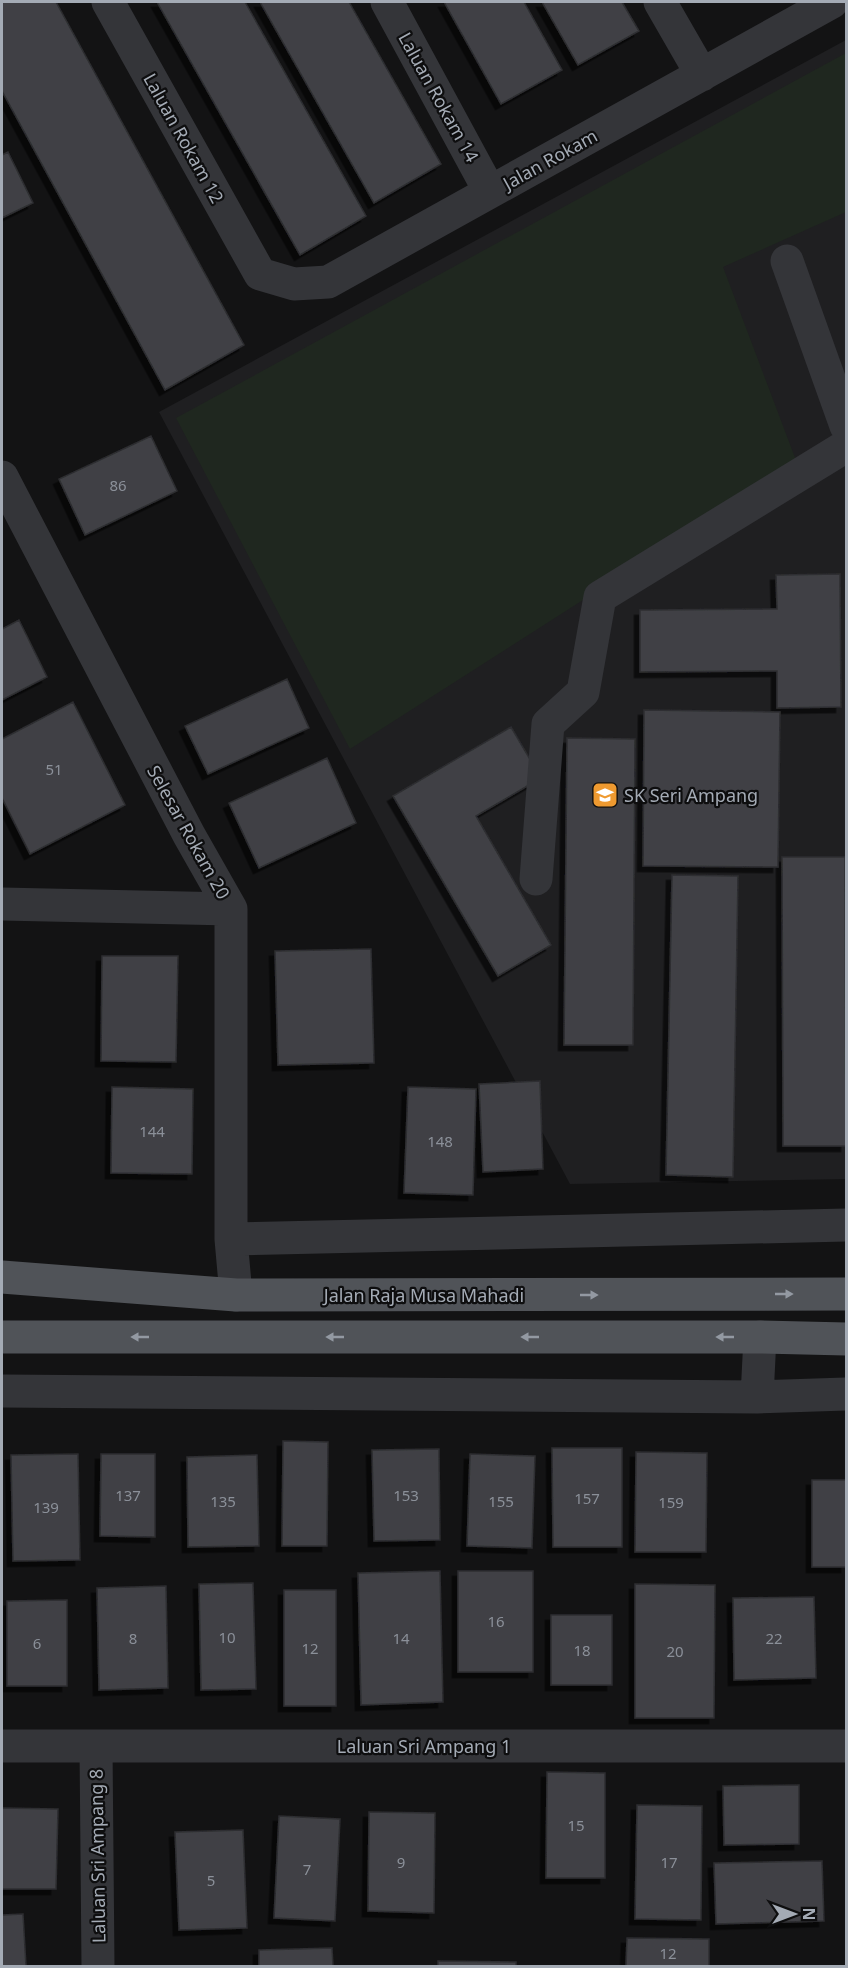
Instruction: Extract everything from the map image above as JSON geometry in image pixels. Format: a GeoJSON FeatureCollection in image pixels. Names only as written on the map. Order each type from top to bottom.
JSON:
{"type":"FeatureCollection","features":[{"type":"Feature","properties":{"kind":"main road","name":"Jalan Raja Musa Mahadi"},"geometry":{"type":"LineString","coordinates":[[2,1277],[236,1295],[846,1294]]}},
{"type":"Feature","properties":{"kind":"main road"},"geometry":{"type":"LineString","coordinates":[[2,1295],[236,1295]]}},
{"type":"Feature","properties":{"kind":"main road"},"geometry":{"type":"LineString","coordinates":[[2,1337],[846,1339]]}},
{"type":"Feature","properties":{"kind":"street","name":"Laluan Rokam 12"},"geometry":{"type":"LineString","coordinates":[[108,2],[260,274]]}},
{"type":"Feature","properties":{"kind":"street","name":"Laluan Rokam 14"},"geometry":{"type":"LineString","coordinates":[[387,2],[490,192]]}},
{"type":"Feature","properties":{"kind":"street"},"geometry":{"type":"LineString","coordinates":[[660,2],[702,75]]}},
{"type":"Feature","properties":{"kind":"street","name":"Jalan Rokam"},"geometry":{"type":"LineString","coordinates":[[260,274],[294,285],[328,282],[831,2]]}},
{"type":"Feature","properties":{"kind":"street"},"geometry":{"type":"LineString","coordinates":[[787,261],[846,426]]}},
{"type":"Feature","properties":{"kind":"street"},"geometry":{"type":"LineString","coordinates":[[536,879],[548,724],[583,692],[600,597],[846,446]]}},
{"type":"Feature","properties":{"kind":"street","name":"Selesar Rokam 20"},"geometry":{"type":"LineString","coordinates":[[2,477],[189,835],[231,909],[231,1239],[236,1295]]}},
{"type":"Feature","properties":{"kind":"street"},"geometry":{"type":"LineString","coordinates":[[2,904],[231,909]]}},
{"type":"Feature","properties":{"kind":"street"},"geometry":{"type":"LineString","coordinates":[[231,1239],[846,1224]]}},
{"type":"Feature","properties":{"kind":"street"},"geometry":{"type":"LineString","coordinates":[[757,1397],[760,1337]]}},
{"type":"Feature","properties":{"kind":"street"},"geometry":{"type":"LineString","coordinates":[[2,1390],[757,1397],[846,1394]]}},
{"type":"Feature","properties":{"kind":"street","name":"Laluan Sri Ampang 1"},"geometry":{"type":"LineString","coordinates":[[2,1746],[846,1746]]}},
{"type":"Feature","properties":{"kind":"street","name":"Laluan Sri Ampang 8"},"geometry":{"type":"LineString","coordinates":[[96,1746],[98,1966]]}},
{"type":"Feature","properties":{"kind":"shaded area","name":"SK Seri Ampang"},"geometry":{"type":"Polygon","coordinates":[[[846,40],[846,1179],[570,1184],[159,412],[846,40]]]}},
{"type":"Feature","properties":{"kind":"shaded area"},"geometry":{"type":"Polygon","coordinates":[[[846,53],[846,212],[723,267],[797,463],[350,749],[176,418],[846,53]]]}},
{"type":"Feature","properties":{"kind":"building"},"geometry":{"type":"Polygon","coordinates":[[[2,2],[56,2],[244,345],[165,390],[2,91],[2,2]]]}},
{"type":"Feature","properties":{"kind":"building"},"geometry":{"type":"Polygon","coordinates":[[[157,2],[245,2],[366,216],[300,255],[157,2]]]}},
{"type":"Feature","properties":{"kind":"building"},"geometry":{"type":"Polygon","coordinates":[[[260,2],[349,2],[441,164],[374,203],[260,2]]]}},
{"type":"Feature","properties":{"kind":"building"},"geometry":{"type":"Polygon","coordinates":[[[444,2],[524,2],[562,70],[501,104],[444,2]]]}},
{"type":"Feature","properties":{"kind":"building"},"geometry":{"type":"Polygon","coordinates":[[[542,2],[622,2],[639,31],[578,65],[542,2]]]}},
{"type":"Feature","properties":{"kind":"building"},"geometry":{"type":"Polygon","coordinates":[[[8,152],[33,203],[2,218],[2,155],[8,152]]]}},
{"type":"Feature","properties":{"kind":"building"},"geometry":{"type":"Polygon","coordinates":[[[151,436],[177,491],[85,535],[59,479],[151,436]]]}},
{"type":"Feature","properties":{"kind":"building"},"geometry":{"type":"Polygon","coordinates":[[[840,574],[841,707],[777,708],[777,671],[640,672],[640,610],[777,609],[776,575],[840,574]]]}},
{"type":"Feature","properties":{"kind":"building"},"geometry":{"type":"Polygon","coordinates":[[[19,620],[47,677],[2,700],[2,629],[19,620]]]}},
{"type":"Feature","properties":{"kind":"building"},"geometry":{"type":"Polygon","coordinates":[[[287,679],[309,728],[208,774],[185,726],[287,679]]]}},
{"type":"Feature","properties":{"kind":"building"},"geometry":{"type":"Polygon","coordinates":[[[73,702],[125,805],[30,854],[2,798],[2,739],[73,702]]]}},
{"type":"Feature","properties":{"kind":"building"},"geometry":{"type":"Polygon","coordinates":[[[644,710],[780,712],[778,867],[643,866],[644,710]]]}},
{"type":"Feature","properties":{"kind":"building"},"geometry":{"type":"Polygon","coordinates":[[[511,727],[541,778],[476,816],[551,945],[498,976],[393,796],[511,727]]]}},
{"type":"Feature","properties":{"kind":"building"},"geometry":{"type":"Polygon","coordinates":[[[567,738],[635,739],[633,1045],[564,1045],[567,738]]]}},
{"type":"Feature","properties":{"kind":"building"},"geometry":{"type":"Polygon","coordinates":[[[327,758],[356,823],[259,868],[229,803],[327,758]]]}},
{"type":"Feature","properties":{"kind":"building"},"geometry":{"type":"Polygon","coordinates":[[[782,857],[845,857],[846,1146],[783,1146],[782,857]]]}},
{"type":"Feature","properties":{"kind":"building"},"geometry":{"type":"Polygon","coordinates":[[[672,875],[738,876],[733,1177],[666,1175],[672,875]]]}},
{"type":"Feature","properties":{"kind":"building"},"geometry":{"type":"Polygon","coordinates":[[[371,949],[374,1063],[278,1065],[275,951],[371,949]]]}},
{"type":"Feature","properties":{"kind":"building"},"geometry":{"type":"Polygon","coordinates":[[[102,956],[178,956],[176,1062],[101,1061],[102,956]]]}},
{"type":"Feature","properties":{"kind":"building"},"geometry":{"type":"Polygon","coordinates":[[[540,1081],[543,1169],[483,1172],[479,1084],[540,1081]]]}},
{"type":"Feature","properties":{"kind":"building"},"geometry":{"type":"Polygon","coordinates":[[[112,1087],[193,1089],[192,1174],[111,1173],[112,1087]]]}},
{"type":"Feature","properties":{"kind":"building"},"geometry":{"type":"Polygon","coordinates":[[[408,1087],[476,1089],[473,1195],[404,1193],[408,1087]]]}},
{"type":"Feature","properties":{"kind":"building"},"geometry":{"type":"Polygon","coordinates":[[[283,1441],[328,1442],[327,1546],[282,1546],[283,1441]]]}},
{"type":"Feature","properties":{"kind":"building"},"geometry":{"type":"Polygon","coordinates":[[[552,1448],[622,1448],[622,1547],[553,1547],[552,1448]]]}},
{"type":"Feature","properties":{"kind":"building"},"geometry":{"type":"Polygon","coordinates":[[[439,1449],[440,1540],[374,1541],[372,1450],[439,1449]]]}},
{"type":"Feature","properties":{"kind":"building"},"geometry":{"type":"Polygon","coordinates":[[[636,1452],[707,1453],[706,1552],[635,1552],[636,1452]]]}},
{"type":"Feature","properties":{"kind":"building"},"geometry":{"type":"Polygon","coordinates":[[[78,1454],[80,1560],[13,1561],[11,1455],[78,1454]]]}},
{"type":"Feature","properties":{"kind":"building"},"geometry":{"type":"Polygon","coordinates":[[[101,1454],[155,1454],[155,1537],[100,1536],[101,1454]]]}},
{"type":"Feature","properties":{"kind":"building"},"geometry":{"type":"Polygon","coordinates":[[[470,1454],[535,1456],[532,1548],[467,1546],[470,1454]]]}},
{"type":"Feature","properties":{"kind":"building"},"geometry":{"type":"Polygon","coordinates":[[[257,1455],[259,1546],[188,1547],[187,1457],[257,1455]]]}},
{"type":"Feature","properties":{"kind":"building"},"geometry":{"type":"Polygon","coordinates":[[[812,1480],[846,1480],[846,1567],[812,1567],[812,1480]]]}},
{"type":"Feature","properties":{"kind":"building"},"geometry":{"type":"Polygon","coordinates":[[[440,1571],[443,1702],[361,1705],[358,1573],[440,1571]]]}},
{"type":"Feature","properties":{"kind":"building"},"geometry":{"type":"Polygon","coordinates":[[[458,1571],[533,1571],[533,1672],[458,1672],[458,1571]]]}},
{"type":"Feature","properties":{"kind":"building"},"geometry":{"type":"Polygon","coordinates":[[[253,1583],[256,1689],[201,1690],[199,1584],[253,1583]]]}},
{"type":"Feature","properties":{"kind":"building"},"geometry":{"type":"Polygon","coordinates":[[[635,1584],[715,1585],[714,1718],[635,1718],[635,1584]]]}},
{"type":"Feature","properties":{"kind":"building"},"geometry":{"type":"Polygon","coordinates":[[[166,1586],[168,1688],[99,1690],[97,1588],[166,1586]]]}},
{"type":"Feature","properties":{"kind":"building"},"geometry":{"type":"Polygon","coordinates":[[[284,1590],[336,1590],[336,1706],[284,1706],[284,1590]]]}},
{"type":"Feature","properties":{"kind":"building"},"geometry":{"type":"Polygon","coordinates":[[[814,1597],[816,1678],[734,1680],[733,1598],[814,1597]]]}},
{"type":"Feature","properties":{"kind":"building"},"geometry":{"type":"Polygon","coordinates":[[[67,1600],[67,1686],[7,1686],[7,1601],[67,1600]]]}},
{"type":"Feature","properties":{"kind":"building"},"geometry":{"type":"Polygon","coordinates":[[[551,1615],[612,1615],[612,1685],[551,1685],[551,1615]]]}},
{"type":"Feature","properties":{"kind":"building"},"geometry":{"type":"Polygon","coordinates":[[[547,1772],[605,1773],[605,1878],[546,1878],[547,1772]]]}},
{"type":"Feature","properties":{"kind":"building"},"geometry":{"type":"Polygon","coordinates":[[[799,1785],[799,1844],[724,1845],[723,1786],[799,1785]]]}},
{"type":"Feature","properties":{"kind":"building"},"geometry":{"type":"Polygon","coordinates":[[[637,1805],[702,1806],[701,1920],[635,1919],[637,1805]]]}},
{"type":"Feature","properties":{"kind":"building"},"geometry":{"type":"Polygon","coordinates":[[[2,1808],[58,1809],[56,1889],[2,1889],[2,1808]]]}},
{"type":"Feature","properties":{"kind":"building"},"geometry":{"type":"Polygon","coordinates":[[[369,1812],[435,1813],[434,1913],[368,1911],[369,1812]]]}},
{"type":"Feature","properties":{"kind":"building"},"geometry":{"type":"Polygon","coordinates":[[[279,1816],[340,1819],[335,1921],[274,1918],[279,1816]]]}},
{"type":"Feature","properties":{"kind":"building"},"geometry":{"type":"Polygon","coordinates":[[[243,1830],[247,1928],[179,1930],[175,1832],[243,1830]]]}},
{"type":"Feature","properties":{"kind":"building"},"geometry":{"type":"Polygon","coordinates":[[[822,1861],[824,1921],[716,1924],[714,1863],[822,1861]]]}},
{"type":"Feature","properties":{"kind":"building"},"geometry":{"type":"Polygon","coordinates":[[[23,1914],[26,1966],[2,1966],[2,1915],[23,1914]]]}},
{"type":"Feature","properties":{"kind":"building"},"geometry":{"type":"Polygon","coordinates":[[[627,1938],[709,1939],[709,1966],[626,1966],[627,1938]]]}},
{"type":"Feature","properties":{"kind":"building"},"geometry":{"type":"Polygon","coordinates":[[[332,1948],[333,1966],[259,1966],[259,1950],[332,1948]]]}},
{"type":"Feature","properties":{"kind":"building"},"geometry":{"type":"Polygon","coordinates":[[[438,1961],[516,1962],[516,1966],[438,1966],[438,1961]]]}},
{"type":"Feature","properties":{"kind":"place","name":"SK Seri Ampang"},"geometry":{"type":"Point","coordinates":[605,795]}}]}
